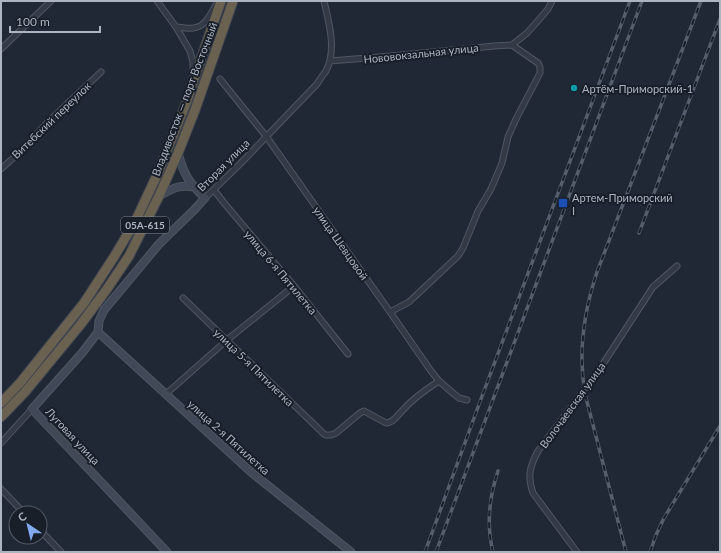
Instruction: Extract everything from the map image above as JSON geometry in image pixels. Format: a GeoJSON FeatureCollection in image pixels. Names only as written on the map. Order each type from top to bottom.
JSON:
{"type":"FeatureCollection","features":[{"type":"Feature","properties":{"kind":"highway","name":"Владивосток — порт Восточный"},"geometry":{"type":"LineString","coordinates":[[1,403],[20,383],[73,318],[114,257],[136,220],[157,175],[187,101],[221,1]]}},
{"type":"Feature","properties":{"kind":"highway","name":"Владивосток — порт Восточный"},"geometry":{"type":"LineString","coordinates":[[1,416],[25,392],[81,324],[129,256],[159,196],[178,153],[195,110],[233,1]]}},
{"type":"Feature","properties":{"kind":"main road"},"geometry":{"type":"LineString","coordinates":[[178,153],[184,172],[194,187],[206,198]]}},
{"type":"Feature","properties":{"kind":"main road"},"geometry":{"type":"LineString","coordinates":[[159,196],[178,186],[184,185],[194,187]]}},
{"type":"Feature","properties":{"kind":"main road","name":"Вторая улица"},"geometry":{"type":"LineString","coordinates":[[98,332],[99,321],[104,310],[159,244],[206,198]]}},
{"type":"Feature","properties":{"kind":"main road","name":"улица 2-я Пятилетка"},"geometry":{"type":"LineString","coordinates":[[98,332],[251,472],[351,552]]}},
{"type":"Feature","properties":{"kind":"main road","name":"Луговая улица"},"geometry":{"type":"LineString","coordinates":[[98,332],[82,353],[32,409],[167,552]]}},
{"type":"Feature","properties":{"kind":"street"},"geometry":{"type":"LineString","coordinates":[[1,49],[51,1]]}},
{"type":"Feature","properties":{"kind":"street"},"geometry":{"type":"LineString","coordinates":[[157,1],[176,27],[190,51],[193,62],[193,82]]}},
{"type":"Feature","properties":{"kind":"street"},"geometry":{"type":"LineString","coordinates":[[176,27],[194,28],[203,25],[209,18],[218,1]]}},
{"type":"Feature","properties":{"kind":"street","name":"Вторая улица"},"geometry":{"type":"LineString","coordinates":[[206,198],[317,84],[326,71],[332,53],[332,45],[324,1]]}},
{"type":"Feature","properties":{"kind":"street"},"geometry":{"type":"LineString","coordinates":[[390,312],[408,302],[461,252],[478,211],[491,189],[502,163],[508,137],[516,118],[540,73],[538,63],[512,46],[532,28],[548,9],[552,1]]}},
{"type":"Feature","properties":{"kind":"street","name":"Нововокзальная улица"},"geometry":{"type":"LineString","coordinates":[[330,61],[494,46],[512,46]]}},
{"type":"Feature","properties":{"kind":"street","name":"Витебский переулок"},"geometry":{"type":"LineString","coordinates":[[1,169],[100,72]]}},
{"type":"Feature","properties":{"kind":"street","name":"улица Шевцовой"},"geometry":{"type":"LineString","coordinates":[[220,79],[266,136],[430,371],[438,381],[459,398],[466,400]]}},
{"type":"Feature","properties":{"kind":"street","name":"улица 6-я Пятилетка"},"geometry":{"type":"LineString","coordinates":[[214,190],[294,286],[348,354]]}},
{"type":"Feature","properties":{"kind":"street","name":"Волочаевская улица"},"geometry":{"type":"LineString","coordinates":[[577,552],[533,493],[529,473],[532,462],[538,451],[600,367],[653,287],[677,266]]}},
{"type":"Feature","properties":{"kind":"street"},"geometry":{"type":"LineString","coordinates":[[166,394],[227,340],[294,286]]}},
{"type":"Feature","properties":{"kind":"street","name":"улица 5-я Пятилетка"},"geometry":{"type":"LineString","coordinates":[[183,298],[326,435],[331,436],[336,433],[364,411],[386,424],[389,423],[393,421],[415,398],[438,381]]}},
{"type":"Feature","properties":{"kind":"street"},"geometry":{"type":"LineString","coordinates":[[1,443],[32,409]]}},
{"type":"Feature","properties":{"kind":"street"},"geometry":{"type":"LineString","coordinates":[[1,489],[16,505]]}},
{"type":"Feature","properties":{"kind":"street"},"geometry":{"type":"LineString","coordinates":[[48,538],[61,552]]}},
{"type":"Feature","properties":{"kind":"railway"},"geometry":{"type":"LineString","coordinates":[[425,552],[630,1]]}},
{"type":"Feature","properties":{"kind":"railway"},"geometry":{"type":"LineString","coordinates":[[436,552],[642,1]]}},
{"type":"Feature","properties":{"kind":"railway"},"geometry":{"type":"LineString","coordinates":[[626,552],[585,394],[582,348],[586,317],[592,287],[597,272],[701,1]]}},
{"type":"Feature","properties":{"kind":"railway"},"geometry":{"type":"LineString","coordinates":[[639,233],[720,19]]}},
{"type":"Feature","properties":{"kind":"railway"},"geometry":{"type":"LineString","coordinates":[[650,552],[664,518],[720,426]]}},
{"type":"Feature","properties":{"kind":"railway"},"geometry":{"type":"LineString","coordinates":[[493,552],[489,521],[492,491],[498,471]]}},
{"type":"Feature","properties":{"kind":"place","name":"Артём-Приморский-1"},"geometry":{"type":"Point","coordinates":[574,88]}},
{"type":"Feature","properties":{"kind":"place","name":"Артем-Приморский I"},"geometry":{"type":"Point","coordinates":[563,203]}}]}
